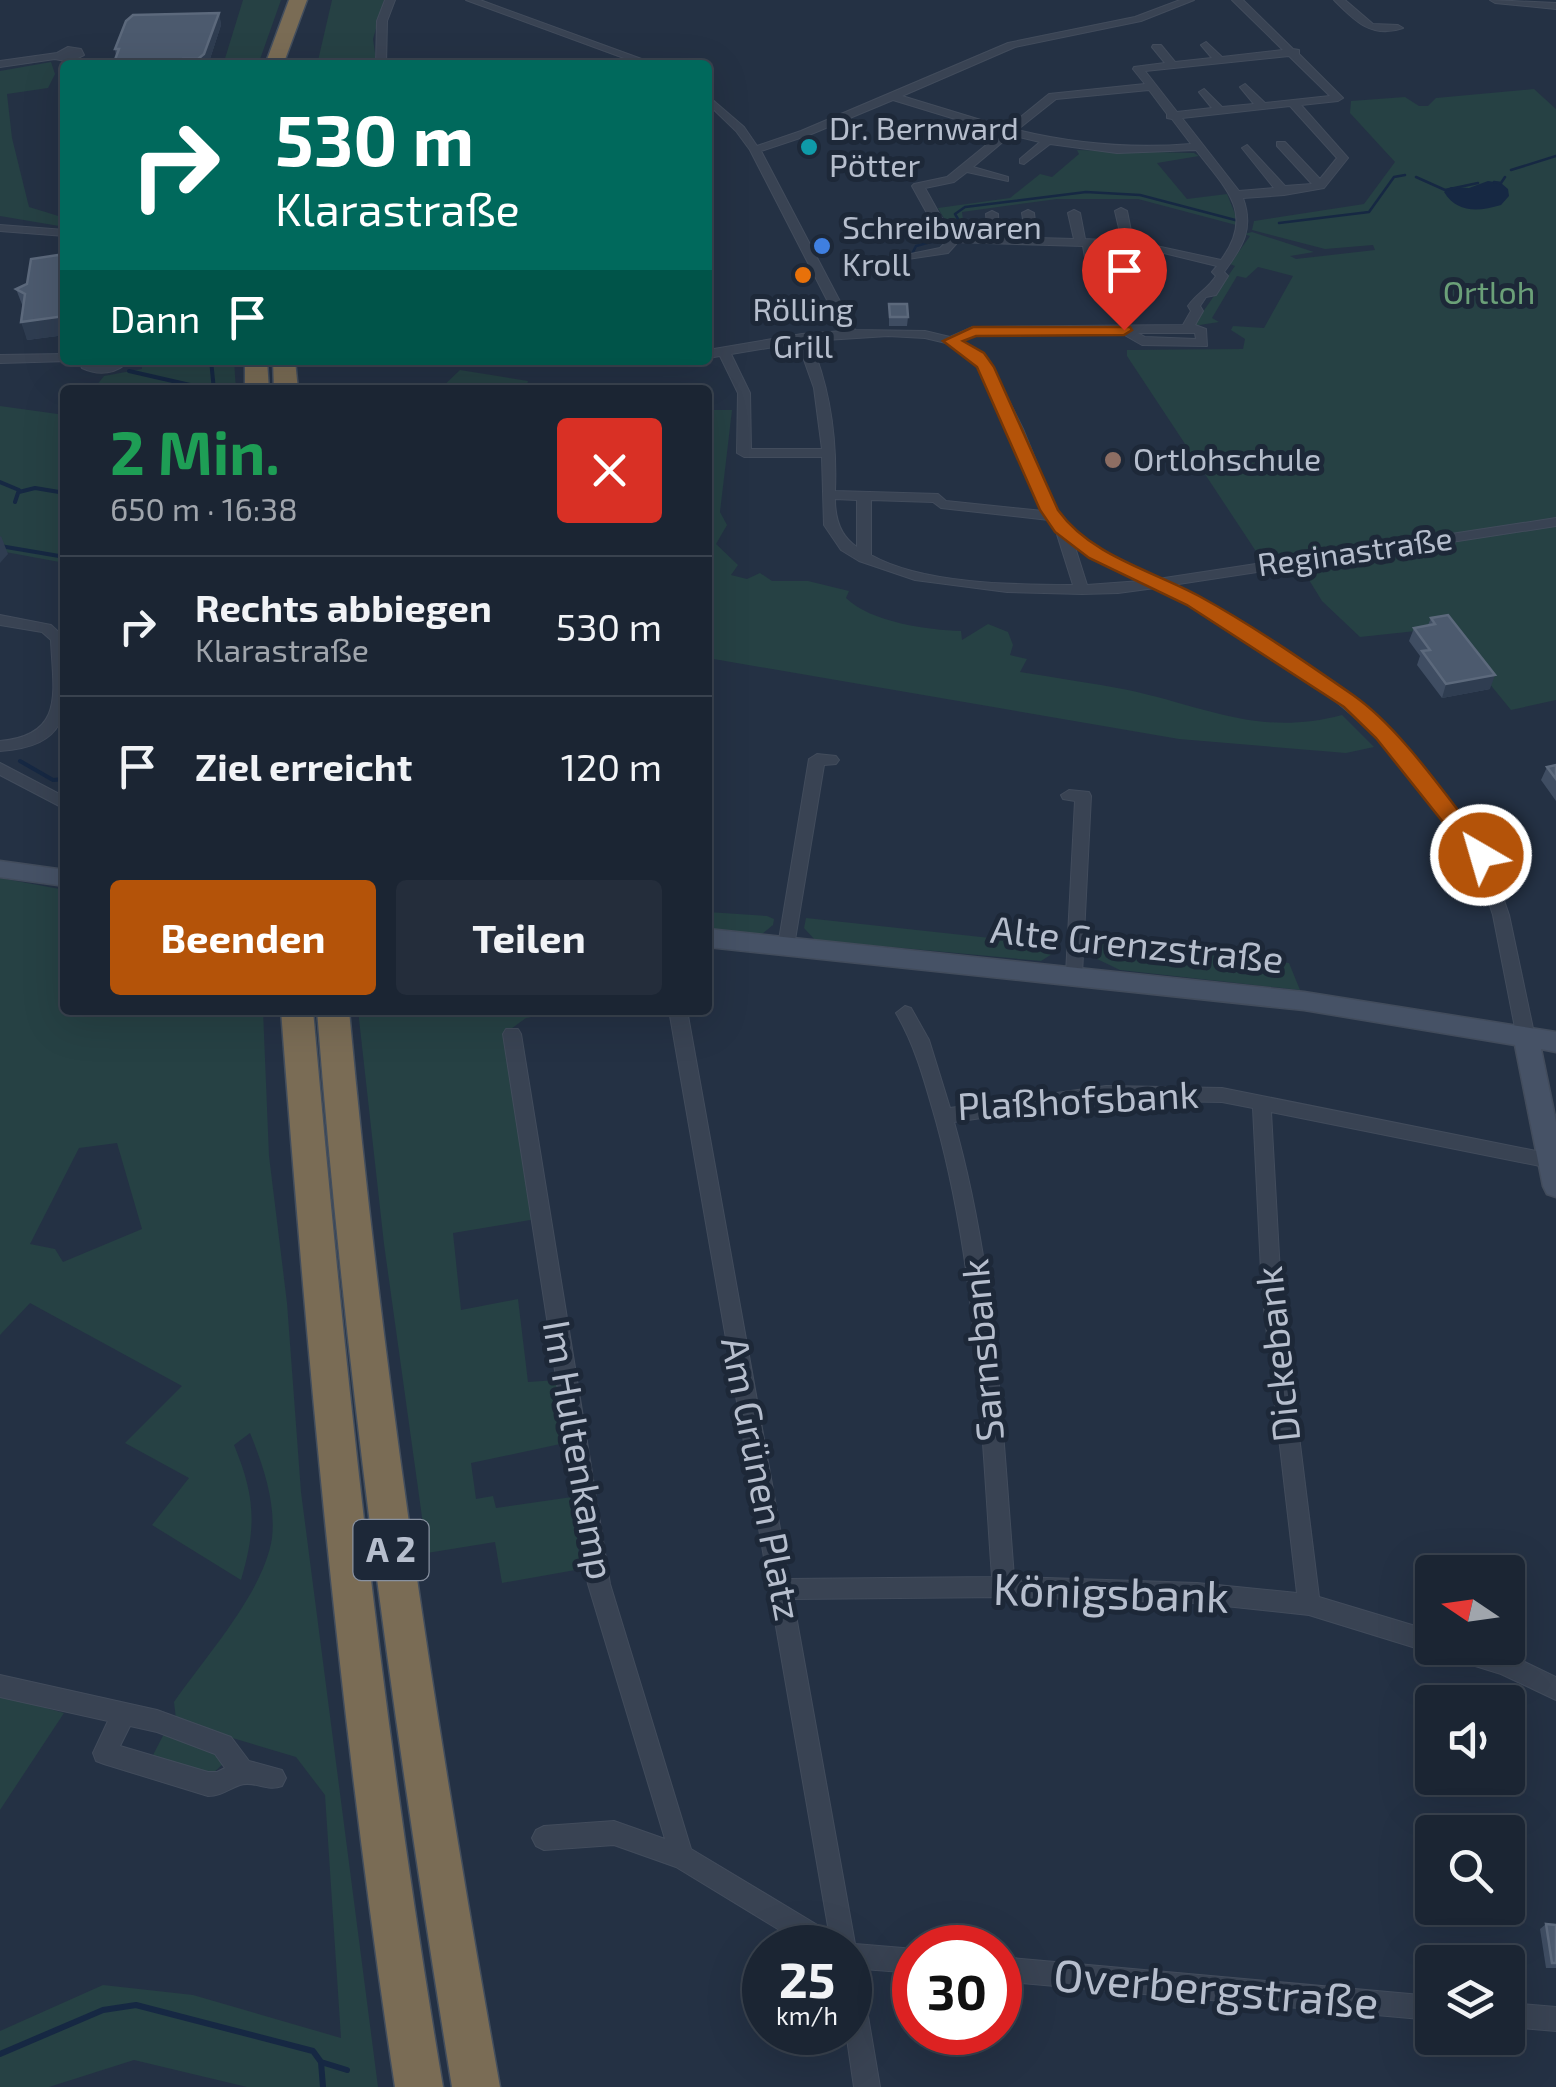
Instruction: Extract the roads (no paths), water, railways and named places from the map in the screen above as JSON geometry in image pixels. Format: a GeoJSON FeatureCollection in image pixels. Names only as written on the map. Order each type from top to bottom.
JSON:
{"type":"FeatureCollection","features":[{"type":"Feature","properties":{"kind":"highway"},"geometry":{"type":"LineString","coordinates":[[298,60],[317,0]]}},
{"type":"Feature","properties":{"kind":"highway"},"geometry":{"type":"LineString","coordinates":[[276,60],[294,4]]}},
{"type":"Feature","properties":{"kind":"highway","name":"A 2"},"geometry":{"type":"LineString","coordinates":[[297,1015],[327,1386],[358,1652],[419,2087]]}},
{"type":"Feature","properties":{"kind":"highway","name":"A 2"},"geometry":{"type":"LineString","coordinates":[[333,1015],[356,1270],[394,1570],[476,2087]]}},
{"type":"Feature","properties":{"kind":"street"},"geometry":{"type":"LineString","coordinates":[[382,60],[382,21],[390,0]]}},
{"type":"Feature","properties":{"kind":"street"},"geometry":{"type":"LineString","coordinates":[[471,0],[639,60]]}},
{"type":"Feature","properties":{"kind":"street"},"geometry":{"type":"LineString","coordinates":[[755,150],[1012,44],[1138,19],[1189,0]]}},
{"type":"Feature","properties":{"kind":"street"},"geometry":{"type":"LineString","coordinates":[[1171,116],[1338,98],[1295,52],[1236,0]]}},
{"type":"Feature","properties":{"kind":"street"},"geometry":{"type":"LineString","coordinates":[[1339,0],[1370,27],[1398,28]]}},
{"type":"Feature","properties":{"kind":"street"},"geometry":{"type":"LineString","coordinates":[[1495,0],[1555,2]]}},
{"type":"Feature","properties":{"kind":"street"},"geometry":{"type":"LineString","coordinates":[[1206,45],[1219,60]]}},
{"type":"Feature","properties":{"kind":"street"},"geometry":{"type":"LineString","coordinates":[[1157,46],[1172,65]]}},
{"type":"Feature","properties":{"kind":"street"},"geometry":{"type":"LineString","coordinates":[[1187,328],[1197,311],[1194,306],[1202,294],[1212,292],[1222,276],[1218,272],[1246,229],[1236,195],[1138,69],[1295,52]]}},
{"type":"Feature","properties":{"kind":"street"},"geometry":{"type":"LineString","coordinates":[[0,64],[58,56]]}},
{"type":"Feature","properties":{"kind":"street"},"geometry":{"type":"LineString","coordinates":[[948,242],[918,186],[950,180],[1054,96],[1150,87]]}},
{"type":"Feature","properties":{"kind":"street"},"geometry":{"type":"LineString","coordinates":[[1246,87],[1262,106]]}},
{"type":"Feature","properties":{"kind":"street"},"geometry":{"type":"LineString","coordinates":[[1204,92],[1219,111]]}},
{"type":"Feature","properties":{"kind":"street"},"geometry":{"type":"LineString","coordinates":[[892,96],[1006,133],[1077,149],[1170,151],[1197,147]]}},
{"type":"Feature","properties":{"kind":"street"},"geometry":{"type":"LineString","coordinates":[[712,103],[740,129],[755,150],[851,334]]}},
{"type":"Feature","properties":{"kind":"street"},"geometry":{"type":"LineString","coordinates":[[1236,195],[1320,186],[1343,158],[1293,103]]}},
{"type":"Feature","properties":{"kind":"street"},"geometry":{"type":"LineString","coordinates":[[1024,161],[1046,143]]}},
{"type":"Feature","properties":{"kind":"street"},"geometry":{"type":"LineString","coordinates":[[1281,144],[1320,186]]}},
{"type":"Feature","properties":{"kind":"street"},"geometry":{"type":"LineString","coordinates":[[1247,148],[1284,192]]}},
{"type":"Feature","properties":{"kind":"street"},"geometry":{"type":"LineString","coordinates":[[965,168],[1004,179]]}},
{"type":"Feature","properties":{"kind":"street"},"geometry":{"type":"LineString","coordinates":[[1121,211],[1128,244]]}},
{"type":"Feature","properties":{"kind":"street"},"geometry":{"type":"LineString","coordinates":[[1028,213],[1028,241]]}},
{"type":"Feature","properties":{"kind":"street"},"geometry":{"type":"LineString","coordinates":[[1074,213],[1094,275]]}},
{"type":"Feature","properties":{"kind":"street"},"geometry":{"type":"LineString","coordinates":[[992,214],[994,238]]}},
{"type":"Feature","properties":{"kind":"street"},"geometry":{"type":"LineString","coordinates":[[0,228],[60,232]]}},
{"type":"Feature","properties":{"kind":"street"},"geometry":{"type":"LineString","coordinates":[[905,258],[948,242],[994,238],[1128,244],[1224,264]]}},
{"type":"Feature","properties":{"kind":"street"},"geometry":{"type":"LineString","coordinates":[[948,242],[1015,248],[1028,241]]}},
{"type":"Feature","properties":{"kind":"street"},"geometry":{"type":"LineString","coordinates":[[951,341],[973,332],[1187,328],[1200,329],[1203,343],[1142,341],[1124,330]]}},
{"type":"Feature","properties":{"kind":"street"},"geometry":{"type":"LineString","coordinates":[[712,354],[802,338],[921,334],[951,341],[978,356],[1057,522],[1082,590]]}},
{"type":"Feature","properties":{"kind":"street"},"geometry":{"type":"LineString","coordinates":[[802,338],[826,398],[831,527],[845,548],[864,558],[864,496]]}},
{"type":"Feature","properties":{"kind":"street"},"geometry":{"type":"LineString","coordinates":[[724,352],[744,393],[744,453],[828,454]]}},
{"type":"Feature","properties":{"kind":"street"},"geometry":{"type":"LineString","coordinates":[[0,359],[60,358]]}},
{"type":"Feature","properties":{"kind":"street"},"geometry":{"type":"LineString","coordinates":[[86,365],[97,370],[117,365]]}},
{"type":"Feature","properties":{"kind":"street"},"geometry":{"type":"LineString","coordinates":[[829,495],[938,498],[941,504],[1057,522],[1095,554],[1194,601],[1350,703],[1383,734],[1481,855],[1502,915],[1553,1173]]}},
{"type":"Feature","properties":{"kind":"street","name":"Reginastraße"},"geometry":{"type":"LineString","coordinates":[[864,558],[918,575],[955,581],[1082,590],[1556,522]]}},
{"type":"Feature","properties":{"kind":"street"},"geometry":{"type":"LineString","coordinates":[[0,620],[46,628],[58,638],[60,710],[55,724],[40,736],[0,746]]}},
{"type":"Feature","properties":{"kind":"street"},"geometry":{"type":"LineString","coordinates":[[786,946],[817,759],[830,760]]}},
{"type":"Feature","properties":{"kind":"street"},"geometry":{"type":"LineString","coordinates":[[0,768],[60,801]]}},
{"type":"Feature","properties":{"kind":"street"},"geometry":{"type":"LineString","coordinates":[[1069,795],[1083,796],[1074,974]]}},
{"type":"Feature","properties":{"kind":"street"},"geometry":{"type":"LineString","coordinates":[[0,869],[60,877]]}},
{"type":"Feature","properties":{"kind":"street","name":"Alte Grenzstraße"},"geometry":{"type":"LineString","coordinates":[[712,938],[1304,1001],[1556,1042]]}},
{"type":"Feature","properties":{"kind":"street","name":"Plaßhofsbank"},"geometry":{"type":"LineString","coordinates":[[905,1013],[916,1027],[944,1116],[1106,1093],[1168,1092],[1262,1102],[1553,1173]]}},
{"type":"Feature","properties":{"kind":"street","name":"Am Grünen Platz"},"geometry":{"type":"LineString","coordinates":[[679,1015],[783,1589],[839,1925]]}},
{"type":"Feature","properties":{"kind":"street","name":"Im Hultenkamp"},"geometry":{"type":"LineString","coordinates":[[512,1034],[599,1584],[682,1857]]}},
{"type":"Feature","properties":{"kind":"street","name":"Dickebank"},"geometry":{"type":"LineString","coordinates":[[1262,1102],[1263,1214],[1287,1445],[1310,1605]]}},
{"type":"Feature","properties":{"kind":"street","name":"Sarnsbank"},"geometry":{"type":"LineString","coordinates":[[944,1116],[975,1247],[1004,1587]]}},
{"type":"Feature","properties":{"kind":"street","name":"Königsbank"},"geometry":{"type":"LineString","coordinates":[[783,1589],[1004,1587],[1196,1593],[1310,1605],[1415,1637]]}},
{"type":"Feature","properties":{"kind":"street"},"geometry":{"type":"LineString","coordinates":[[1506,1665],[1556,1689]]}},
{"type":"Feature","properties":{"kind":"street"},"geometry":{"type":"LineString","coordinates":[[0,1686],[124,1714],[223,1745],[242,1772]]}},
{"type":"Feature","properties":{"kind":"street"},"geometry":{"type":"LineString","coordinates":[[124,1714],[104,1753],[208,1784],[219,1784],[242,1772],[274,1778]]}},
{"type":"Feature","properties":{"kind":"street"},"geometry":{"type":"LineString","coordinates":[[544,1838],[614,1833],[682,1857],[795,1925]]}},
{"type":"Feature","properties":{"kind":"street","name":"Overbergstraße"},"geometry":{"type":"LineString","coordinates":[[1022,1971],[1415,2006]]}},
{"type":"Feature","properties":{"kind":"street"},"geometry":{"type":"LineString","coordinates":[[1525,2016],[1556,2019]]}},
{"type":"Feature","properties":{"kind":"street"},"geometry":{"type":"LineString","coordinates":[[863,2055],[868,2087]]}},
{"type":"Feature","properties":{"kind":"water"},"geometry":{"type":"Polygon","coordinates":[[[1488,181],[1508,189],[1509,196],[1501,205],[1469,209],[1455,204],[1444,192],[1451,187],[1469,188],[1488,181]]]}},
{"type":"Feature","properties":{"kind":"waterway"},"geometry":{"type":"LineString","coordinates":[[1511,170],[1556,156]]}},
{"type":"Feature","properties":{"kind":"waterway"},"geometry":{"type":"LineString","coordinates":[[1279,223],[1369,212],[1394,177],[1405,175]]}},
{"type":"Feature","properties":{"kind":"waterway"},"geometry":{"type":"LineString","coordinates":[[1416,177],[1445,190],[1478,183]]}},
{"type":"Feature","properties":{"kind":"waterway"},"geometry":{"type":"LineString","coordinates":[[1494,182],[1501,183],[1505,177]]}},
{"type":"Feature","properties":{"kind":"waterway"},"geometry":{"type":"LineString","coordinates":[[956,235],[961,224],[955,214],[965,207],[1086,192],[1140,195],[1239,221]]}},
{"type":"Feature","properties":{"kind":"waterway"},"geometry":{"type":"LineString","coordinates":[[912,254],[916,246],[942,239]]}},
{"type":"Feature","properties":{"kind":"waterway"},"geometry":{"type":"LineString","coordinates":[[212,365],[214,385]]}},
{"type":"Feature","properties":{"kind":"waterway"},"geometry":{"type":"LineString","coordinates":[[129,371],[190,385]]}},
{"type":"Feature","properties":{"kind":"waterway"},"geometry":{"type":"LineString","coordinates":[[0,482],[19,490],[15,502]]}},
{"type":"Feature","properties":{"kind":"waterway"},"geometry":{"type":"LineString","coordinates":[[19,492],[35,488],[60,492]]}},
{"type":"Feature","properties":{"kind":"waterway"},"geometry":{"type":"LineString","coordinates":[[0,546],[60,556]]}},
{"type":"Feature","properties":{"kind":"waterway"},"geometry":{"type":"LineString","coordinates":[[20,761],[53,780],[60,779]]}},
{"type":"Feature","properties":{"kind":"waterway"},"geometry":{"type":"LineString","coordinates":[[0,2054],[103,2010],[136,2005],[313,2051],[321,2062]]}},
{"type":"Feature","properties":{"kind":"waterway"},"geometry":{"type":"LineString","coordinates":[[321,2062],[347,2070]]}},
{"type":"Feature","properties":{"kind":"waterway"},"geometry":{"type":"LineString","coordinates":[[321,2062],[323,2087]]}},
{"type":"Feature","properties":{"kind":"place","name":"Dr. Bernward Pötter"},"geometry":{"type":"Point","coordinates":[809,147]}},
{"type":"Feature","properties":{"kind":"place","name":"Schreibwaren Kroll"},"geometry":{"type":"Point","coordinates":[822,246]}},
{"type":"Feature","properties":{"kind":"place","name":"Rölling Grill"},"geometry":{"type":"Point","coordinates":[803,275]}},
{"type":"Feature","properties":{"kind":"place","name":"Ortlohschule"},"geometry":{"type":"Point","coordinates":[1113,460]}},
{"type":"Feature","properties":{"kind":"park label","name":"Ortloh"},"geometry":{"type":"Point","coordinates":[1489,293]}}]}
